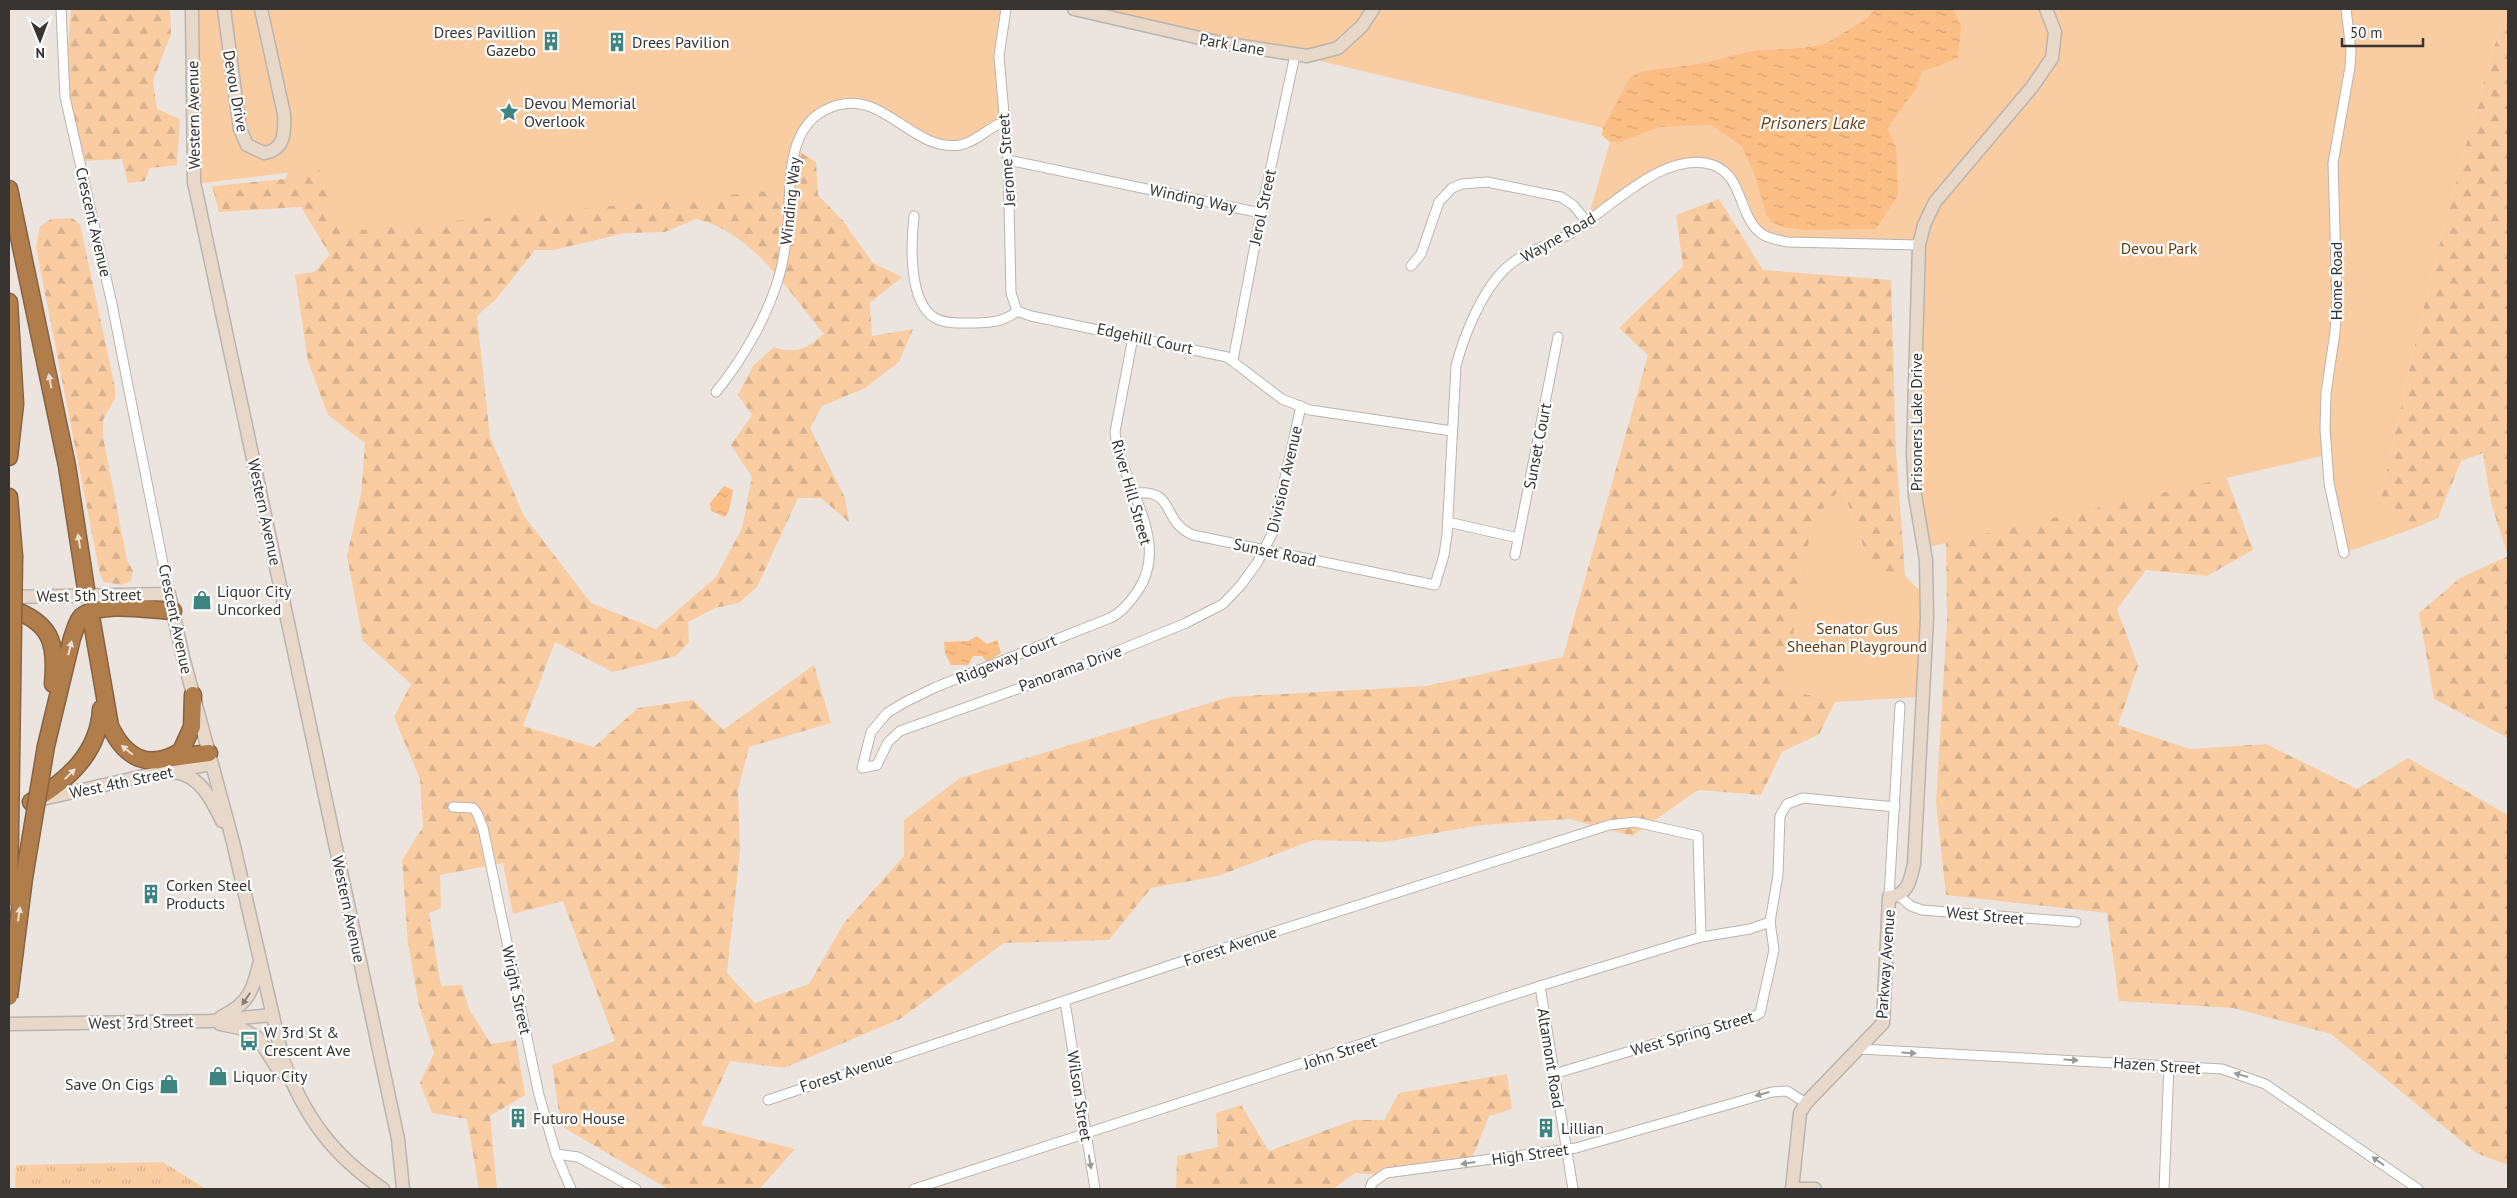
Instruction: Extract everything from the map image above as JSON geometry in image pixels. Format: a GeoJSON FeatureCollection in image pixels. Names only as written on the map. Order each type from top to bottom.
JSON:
{"type":"FeatureCollection","features":[{"type":"Feature","properties":{"kind":"highway"},"geometry":{"type":"LineString","coordinates":[[9,189],[67,466],[86,590]]}},
{"type":"Feature","properties":{"kind":"highway"},"geometry":{"type":"LineString","coordinates":[[9,302],[15,404],[9,457]]}},
{"type":"Feature","properties":{"kind":"highway"},"geometry":{"type":"LineString","coordinates":[[9,497],[14,556],[9,898]]}},
{"type":"Feature","properties":{"kind":"highway"},"geometry":{"type":"LineString","coordinates":[[9,608],[29,615],[41,623],[48,633],[53,647],[54,665],[46,746],[24,878],[9,997]]}},
{"type":"Feature","properties":{"kind":"highway"},"geometry":{"type":"LineString","coordinates":[[46,746],[72,638],[77,622],[82,616],[95,610],[109,608],[173,611]]}},
{"type":"Feature","properties":{"kind":"highway"},"geometry":{"type":"LineString","coordinates":[[92,622],[102,690],[110,726],[117,741],[134,756],[164,766],[211,758]]}},
{"type":"Feature","properties":{"kind":"highway"},"geometry":{"type":"LineString","coordinates":[[31,802],[56,788],[86,756],[98,731],[102,690]]}},
{"type":"Feature","properties":{"kind":"highway"},"geometry":{"type":"LineString","coordinates":[[164,766],[181,751],[188,740],[192,727],[193,695]]}},
{"type":"Feature","properties":{"kind":"street","name":"Crescent Avenue"},"geometry":{"type":"LineString","coordinates":[[61,9],[66,97],[112,304],[169,594],[193,695],[233,842],[283,1060],[291,1081],[312,1120],[325,1139],[347,1163],[383,1189]]}},
{"type":"Feature","properties":{"kind":"street","name":"Western Avenue"},"geometry":{"type":"LineString","coordinates":[[192,9],[194,182],[398,1139],[403,1189]]}},
{"type":"Feature","properties":{"kind":"street","name":"Devou Drive"},"geometry":{"type":"LineString","coordinates":[[224,9],[240,129],[247,145],[258,152],[264,153],[277,149],[282,143],[284,114],[261,9]]}},
{"type":"Feature","properties":{"kind":"street","name":"Jerome Street"},"geometry":{"type":"LineString","coordinates":[[1006,9],[999,56],[1003,122],[1008,160],[1011,293],[1017,311]]}},
{"type":"Feature","properties":{"kind":"street","name":"Park Lane"},"geometry":{"type":"LineString","coordinates":[[1074,9],[1213,41],[1295,55],[1313,56],[1338,48],[1362,26],[1373,9]]}},
{"type":"Feature","properties":{"kind":"street","name":"Prisoners Lake Drive"},"geometry":{"type":"LineString","coordinates":[[1894,897],[1904,893],[1910,881],[1914,864],[1927,618],[1926,560],[1915,495],[1913,453],[1919,245],[1926,219],[1936,202],[2032,87],[2052,58],[2054,32],[2046,9]]}},
{"type":"Feature","properties":{"kind":"street","name":"Home Road"},"geometry":{"type":"LineString","coordinates":[[2344,553],[2329,483],[2325,429],[2326,393],[2335,332],[2337,302],[2333,163],[2350,67],[2350,44],[2346,9]]}},
{"type":"Feature","properties":{"kind":"street","name":"Jerol Street"},"geometry":{"type":"LineString","coordinates":[[1233,360],[1261,213],[1295,55]]}},
{"type":"Feature","properties":{"kind":"street","name":"Winding Way"},"geometry":{"type":"LineString","coordinates":[[716,392],[753,335],[778,280],[785,250],[792,162],[802,131],[811,119],[839,104],[860,104],[875,108],[926,140],[940,144],[959,145],[976,139],[991,127],[1003,122]]}},
{"type":"Feature","properties":{"kind":"street","name":"Winding Way"},"geometry":{"type":"LineString","coordinates":[[1008,160],[1261,213]]}},
{"type":"Feature","properties":{"kind":"street","name":"Wayne Road"},"geometry":{"type":"LineString","coordinates":[[1435,585],[1444,555],[1448,522],[1456,366],[1460,351],[1489,289],[1506,268],[1525,253],[1571,233],[1646,179],[1666,168],[1690,162],[1706,163],[1724,171],[1731,179],[1750,220],[1755,227],[1768,237],[1787,242],[1919,245]]}},
{"type":"Feature","properties":{"kind":"street"},"geometry":{"type":"LineString","coordinates":[[1411,266],[1421,254],[1439,202],[1452,188],[1462,184],[1488,182],[1561,197],[1573,205],[1587,222]]}},
{"type":"Feature","properties":{"kind":"street"},"geometry":{"type":"LineString","coordinates":[[914,216],[912,256],[916,288],[926,311],[939,320],[957,323],[1001,320],[1017,311]]}},
{"type":"Feature","properties":{"kind":"street","name":"Edgehill Court"},"geometry":{"type":"LineString","coordinates":[[1017,311],[1031,316],[1199,349],[1233,360],[1282,399],[1301,406],[1323,412],[1452,430]]}},
{"type":"Feature","properties":{"kind":"street","name":"River Hill Street"},"geometry":{"type":"LineString","coordinates":[[1133,337],[1115,432],[1125,474],[1134,493],[1149,544],[1148,565],[1140,588]]}},
{"type":"Feature","properties":{"kind":"street","name":"Sunset Court"},"geometry":{"type":"LineString","coordinates":[[1515,555],[1558,337]]}},
{"type":"Feature","properties":{"kind":"street","name":"Division Avenue"},"geometry":{"type":"LineString","coordinates":[[1265,550],[1278,514],[1301,406]]}},
{"type":"Feature","properties":{"kind":"street","name":"Sunset Road"},"geometry":{"type":"LineString","coordinates":[[1134,493],[1154,492],[1162,498],[1177,525],[1193,535],[1435,585]]}},
{"type":"Feature","properties":{"kind":"street"},"geometry":{"type":"LineString","coordinates":[[1448,522],[1518,538]]}},
{"type":"Feature","properties":{"kind":"street","name":"Panorama Drive"},"geometry":{"type":"LineString","coordinates":[[871,732],[862,768],[877,765],[888,742],[900,731],[1076,668],[1186,624],[1217,608],[1241,585],[1265,550]]}},
{"type":"Feature","properties":{"kind":"street","name":"Ridgeway Court"},"geometry":{"type":"LineString","coordinates":[[871,732],[887,713],[928,690],[1110,618],[1127,606],[1140,588]]}},
{"type":"Feature","properties":{"kind":"street","name":"West 5th Street"},"geometry":{"type":"LineString","coordinates":[[9,597],[169,594]]}},
{"type":"Feature","properties":{"kind":"street","name":"Parkway Avenue"},"geometry":{"type":"LineString","coordinates":[[1792,1189],[1798,1119],[1806,1103],[1883,1023],[1894,897],[1895,807],[1900,706]]}},
{"type":"Feature","properties":{"kind":"street"},"geometry":{"type":"LineString","coordinates":[[164,766],[182,773],[201,785],[210,796],[233,842]]}},
{"type":"Feature","properties":{"kind":"street","name":"West 4th Street"},"geometry":{"type":"LineString","coordinates":[[31,802],[164,766]]}},
{"type":"Feature","properties":{"kind":"street","name":"West Spring Street"},"geometry":{"type":"LineString","coordinates":[[1554,1074],[1687,1034],[1750,1019],[1760,1013],[1774,950],[1770,922],[1778,875],[1779,822],[1782,810],[1788,804],[1803,798],[1895,807]]}},
{"type":"Feature","properties":{"kind":"street","name":"Wright Street"},"geometry":{"type":"LineString","coordinates":[[454,806],[473,808],[483,828],[539,1095],[556,1154],[571,1189]]}},
{"type":"Feature","properties":{"kind":"street","name":"Forest Avenue"},"geometry":{"type":"LineString","coordinates":[[768,1100],[1174,964],[1609,825],[1635,822],[1698,836],[1701,937]]}},
{"type":"Feature","properties":{"kind":"street","name":"West Street"},"geometry":{"type":"LineString","coordinates":[[1894,897],[1922,910],[2076,922]]}},
{"type":"Feature","properties":{"kind":"street","name":"John Street"},"geometry":{"type":"LineString","coordinates":[[914,1189],[1086,1135],[1540,986],[1701,937],[1750,929],[1770,922]]}},
{"type":"Feature","properties":{"kind":"street"},"geometry":{"type":"LineString","coordinates":[[210,1021],[237,1009],[243,1004],[254,984],[261,958]]}},
{"type":"Feature","properties":{"kind":"street","name":"Altamont Road"},"geometry":{"type":"LineString","coordinates":[[1540,986],[1572,1189]]}},
{"type":"Feature","properties":{"kind":"street","name":"Wilson Street"},"geometry":{"type":"LineString","coordinates":[[1065,1002],[1095,1189]]}},
{"type":"Feature","properties":{"kind":"street","name":"West 3rd Street"},"geometry":{"type":"LineString","coordinates":[[9,1024],[210,1021],[272,1015]]}},
{"type":"Feature","properties":{"kind":"street"},"geometry":{"type":"LineString","coordinates":[[210,1021],[240,1028],[258,1038],[276,1066],[291,1081]]}},
{"type":"Feature","properties":{"kind":"street","name":"Hazen Street"},"geometry":{"type":"LineString","coordinates":[[1860,1049],[2222,1069],[2266,1084],[2418,1189]]}},
{"type":"Feature","properties":{"kind":"street"},"geometry":{"type":"LineString","coordinates":[[2164,1189],[2169,1065]]}},
{"type":"Feature","properties":{"kind":"street","name":"High Street"},"geometry":{"type":"LineString","coordinates":[[1370,1189],[1372,1184],[1381,1175],[1566,1149],[1772,1092],[1787,1091],[1806,1103]]}},
{"type":"Feature","properties":{"kind":"street"},"geometry":{"type":"LineString","coordinates":[[556,1154],[578,1158],[636,1189]]}},
{"type":"Feature","properties":{"kind":"street"},"geometry":{"type":"LineString","coordinates":[[1798,1189],[1815,1189]]}},
{"type":"Feature","properties":{"kind":"green space"},"geometry":{"type":"Polygon","coordinates":[[[71,9],[170,9],[171,34],[153,81],[157,109],[180,119],[177,165],[150,168],[145,181],[128,183],[122,159],[85,161],[69,99],[68,49],[71,9]]]}},
{"type":"Feature","properties":{"kind":"green space"},"geometry":{"type":"Polygon","coordinates":[[[192,9],[1006,9],[1000,38],[1003,122],[975,139],[940,144],[860,104],[825,110],[802,131],[790,189],[340,232],[319,169],[195,184],[192,9]]]}},
{"type":"Feature","properties":{"kind":"green space"},"geometry":{"type":"Polygon","coordinates":[[[978,9],[896,121],[847,103],[811,119],[795,149],[816,162],[818,195],[843,221],[873,263],[902,277],[870,303],[872,336],[913,329],[899,362],[865,388],[822,406],[810,428],[845,498],[849,522],[821,498],[798,498],[757,587],[739,603],[715,608],[688,622],[689,642],[676,656],[613,672],[555,642],[523,726],[594,747],[638,708],[693,700],[723,730],[814,665],[831,723],[749,747],[738,790],[740,850],[727,973],[755,1003],[809,984],[844,923],[904,856],[904,820],[960,778],[1229,697],[1426,686],[1563,657],[1648,355],[1619,328],[1683,266],[1676,215],[1719,199],[1763,270],[1891,280],[1896,451],[1905,576],[1874,576],[1842,487],[1784,688],[1835,702],[1819,734],[1782,752],[1761,795],[1698,790],[1632,836],[1569,819],[1481,825],[1384,842],[1313,840],[1218,876],[1151,888],[1109,940],[1004,943],[900,1019],[784,1068],[730,1061],[701,1125],[795,1149],[761,1187],[762,1189],[668,1189],[561,1126],[552,1065],[615,1041],[563,901],[513,914],[503,863],[440,875],[441,908],[429,913],[441,986],[462,985],[469,1009],[491,1044],[516,1040],[525,1095],[490,1116],[497,1189],[479,1189],[467,1119],[432,1113],[420,1083],[434,1053],[419,1005],[408,943],[402,860],[423,827],[420,779],[394,717],[411,684],[363,641],[347,556],[361,494],[365,443],[328,415],[308,361],[295,275],[314,272],[330,255],[301,207],[219,212],[212,186],[285,179],[299,151],[978,9]],[[696,219],[665,232],[625,233],[554,250],[535,250],[497,298],[477,316],[490,437],[524,516],[591,603],[656,629],[716,577],[742,528],[752,477],[731,445],[752,415],[738,395],[753,366],[774,347],[788,350],[801,349],[824,334],[768,266],[752,250],[717,226],[696,219]]]}},
{"type":"Feature","properties":{"kind":"green space","name":"Devou Park"},"geometry":{"type":"Polygon","coordinates":[[[1074,9],[2508,9],[2508,18],[2502,21],[2484,80],[2451,199],[2407,378],[2381,499],[2412,529],[2344,553],[2326,455],[1924,548],[1915,495],[1919,245],[1787,242],[1762,233],[1739,193],[1715,165],[1676,164],[1587,222],[1610,142],[1602,135],[1603,128],[1295,55],[1074,9]]]}},
{"type":"Feature","properties":{"kind":"green space"},"geometry":{"type":"Polygon","coordinates":[[[2077,9],[2207,425],[2253,550],[2207,576],[2146,570],[2117,609],[2138,666],[2118,725],[2190,749],[2266,744],[2357,789],[2408,758],[2508,815],[2508,1165],[2476,1153],[2331,1034],[2233,1008],[2119,1001],[2107,913],[1946,895],[1936,802],[1947,622],[1946,543],[1930,518],[2077,9]]]}},
{"type":"Feature","properties":{"kind":"green space"},"geometry":{"type":"Polygon","coordinates":[[[2508,18],[2508,556],[2491,503],[2483,453],[2461,461],[2438,518],[2412,529],[2381,499],[2421,318],[2451,199],[2502,21],[2508,18]]]}},
{"type":"Feature","properties":{"kind":"green space"},"geometry":{"type":"Polygon","coordinates":[[[72,218],[80,224],[115,388],[115,398],[103,420],[103,437],[127,560],[133,571],[131,581],[122,585],[104,582],[100,574],[36,247],[40,226],[51,219],[72,218]]]}},
{"type":"Feature","properties":{"kind":"green space","name":"Senator Gus Sheehan Playground"},"geometry":{"type":"Polygon","coordinates":[[[1842,487],[1874,576],[1905,576],[1921,592],[1918,697],[1835,702],[1784,688],[1812,521],[1842,487]]]}},
{"type":"Feature","properties":{"kind":"green space"},"geometry":{"type":"Polygon","coordinates":[[[2508,556],[2508,738],[2434,699],[2419,613],[2460,578],[2508,556]]]}},
{"type":"Feature","properties":{"kind":"green space"},"geometry":{"type":"Polygon","coordinates":[[[1507,1074],[1512,1109],[1489,1116],[1471,1161],[1381,1175],[1355,1173],[1333,1189],[1176,1189],[1177,1156],[1218,1147],[1216,1113],[1241,1105],[1269,1151],[1354,1120],[1384,1120],[1399,1093],[1507,1074]]]}},
{"type":"Feature","properties":{"kind":"green space"},"geometry":{"type":"Polygon","coordinates":[[[163,1162],[206,1189],[15,1189],[16,1165],[163,1162]]]}},
{"type":"Feature","properties":{"kind":"water","name":"Prisoners Lake"},"geometry":{"type":"Polygon","coordinates":[[[1874,9],[1954,9],[1961,27],[1958,58],[1921,72],[1917,87],[1887,129],[1896,147],[1898,195],[1876,229],[1804,230],[1782,227],[1771,222],[1766,214],[1754,173],[1742,146],[1711,125],[1659,127],[1620,142],[1610,142],[1602,135],[1603,128],[1630,77],[1643,71],[1700,64],[1751,51],[1802,48],[1825,44],[1868,18],[1874,9]]]}},
{"type":"Feature","properties":{"kind":"water"},"geometry":{"type":"Polygon","coordinates":[[[724,486],[733,490],[729,510],[725,517],[711,511],[710,503],[724,486]]]}},
{"type":"Feature","properties":{"kind":"water"},"geometry":{"type":"Polygon","coordinates":[[[977,636],[987,644],[997,640],[1001,653],[987,662],[982,656],[973,656],[968,665],[951,665],[945,653],[944,642],[968,641],[977,636]]]}},
{"type":"Feature","properties":{"kind":"place","name":"Drees Pavillion Gazebo"},"geometry":{"type":"Point","coordinates":[551,41]}},
{"type":"Feature","properties":{"kind":"place","name":"Drees Pavilion"},"geometry":{"type":"Point","coordinates":[617,42]}},
{"type":"Feature","properties":{"kind":"place","name":"Devou Memorial Overlook"},"geometry":{"type":"Point","coordinates":[509,112]}},
{"type":"Feature","properties":{"kind":"place","name":"Liquor City Uncorked"},"geometry":{"type":"Point","coordinates":[202,600]}},
{"type":"Feature","properties":{"kind":"place","name":"Corken Steel Products"},"geometry":{"type":"Point","coordinates":[151,894]}},
{"type":"Feature","properties":{"kind":"place","name":"W 3rd St & Crescent Ave"},"geometry":{"type":"Point","coordinates":[249,1041]}},
{"type":"Feature","properties":{"kind":"place","name":"Liquor City"},"geometry":{"type":"Point","coordinates":[218,1076]}},
{"type":"Feature","properties":{"kind":"place","name":"Save On Cigs"},"geometry":{"type":"Point","coordinates":[169,1084]}},
{"type":"Feature","properties":{"kind":"place","name":"Futuro House"},"geometry":{"type":"Point","coordinates":[518,1118]}},
{"type":"Feature","properties":{"kind":"place","name":"Lillian"},"geometry":{"type":"Point","coordinates":[1546,1128]}}]}
